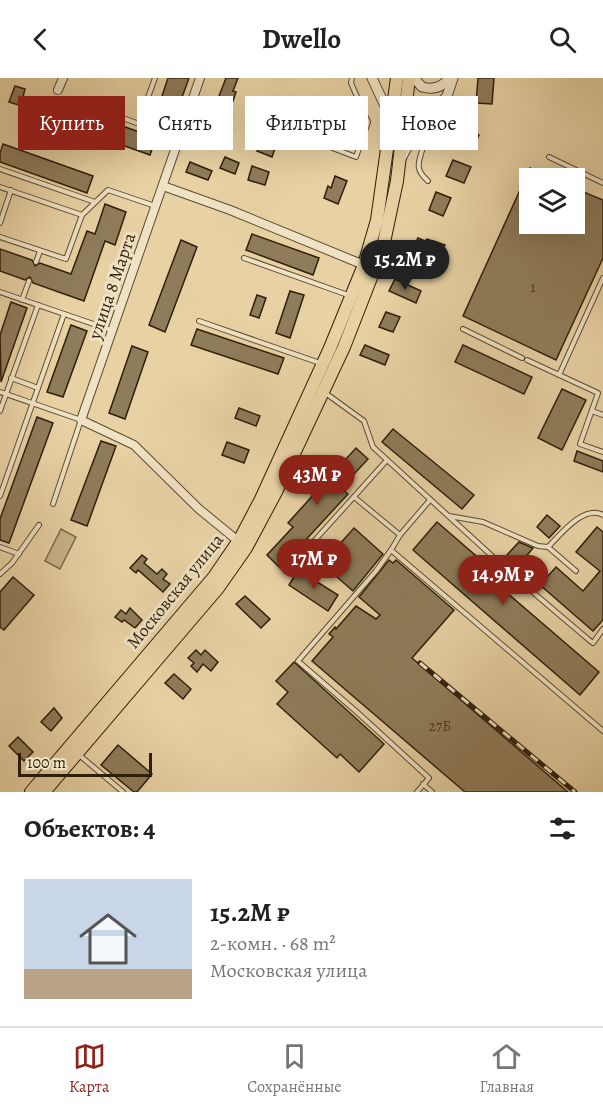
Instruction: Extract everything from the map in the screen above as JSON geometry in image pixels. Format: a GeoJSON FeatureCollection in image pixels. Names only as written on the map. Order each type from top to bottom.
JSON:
{"type":"FeatureCollection","features":[{"type":"Feature","properties":{"kind":"main road","name":"Московская улица"},"geometry":{"type":"LineString","coordinates":[[395,96],[397,78]]}},
{"type":"Feature","properties":{"kind":"main road","name":"Московская улица"},"geometry":{"type":"LineString","coordinates":[[44,792],[218,588],[239,560],[276,492],[353,327],[383,247],[390,222],[400,162],[409,78]]}},
{"type":"Feature","properties":{"kind":"main road","name":"Московская улица"},"geometry":{"type":"LineString","coordinates":[[31,792],[214,577],[238,541],[261,499],[323,364],[364,265],[377,220],[388,150]]}},
{"type":"Feature","properties":{"kind":"street"},"geometry":{"type":"LineString","coordinates":[[58,90],[63,78]]}},
{"type":"Feature","properties":{"kind":"street","name":"улица 8 Марта"},"geometry":{"type":"LineString","coordinates":[[194,96],[200,78]]}},
{"type":"Feature","properties":{"kind":"street"},"geometry":{"type":"LineString","coordinates":[[372,78],[380,96]]}},
{"type":"Feature","properties":{"kind":"street"},"geometry":{"type":"LineString","coordinates":[[414,78],[422,87],[435,88],[451,78]]}},
{"type":"Feature","properties":{"kind":"street"},"geometry":{"type":"LineString","coordinates":[[447,96],[451,78]]}},
{"type":"Feature","properties":{"kind":"street","name":"улица 8 Марта"},"geometry":{"type":"LineString","coordinates":[[81,420],[175,150]]}},
{"type":"Feature","properties":{"kind":"street"},"geometry":{"type":"LineString","coordinates":[[400,162],[406,150]]}},
{"type":"Feature","properties":{"kind":"street"},"geometry":{"type":"LineString","coordinates":[[163,186],[230,210],[364,265]]}},
{"type":"Feature","properties":{"kind":"street"},"geometry":{"type":"LineString","coordinates":[[81,420],[134,445],[199,510],[238,541]]}},
{"type":"Feature","properties":{"kind":"lane"},"geometry":{"type":"LineString","coordinates":[[148,96],[155,78]]}},
{"type":"Feature","properties":{"kind":"lane"},"geometry":{"type":"LineString","coordinates":[[352,78],[351,83],[357,96]]}},
{"type":"Feature","properties":{"kind":"lane"},"geometry":{"type":"LineString","coordinates":[[338,150],[357,157],[359,150]]}},
{"type":"Feature","properties":{"kind":"lane"},"geometry":{"type":"LineString","coordinates":[[421,150],[418,166],[420,174],[428,182]]}},
{"type":"Feature","properties":{"kind":"lane"},"geometry":{"type":"LineString","coordinates":[[549,158],[603,183]]}},
{"type":"Feature","properties":{"kind":"lane"},"geometry":{"type":"LineString","coordinates":[[0,169],[95,202]]}},
{"type":"Feature","properties":{"kind":"lane"},"geometry":{"type":"LineString","coordinates":[[0,187],[82,215]]}},
{"type":"Feature","properties":{"kind":"lane"},"geometry":{"type":"LineString","coordinates":[[0,223],[11,190]]}},
{"type":"Feature","properties":{"kind":"lane"},"geometry":{"type":"LineString","coordinates":[[0,237],[66,259],[82,215],[108,190],[156,206]]}},
{"type":"Feature","properties":{"kind":"lane"},"geometry":{"type":"LineString","coordinates":[[36,262],[40,250]]}},
{"type":"Feature","properties":{"kind":"lane"},"geometry":{"type":"LineString","coordinates":[[244,258],[351,297]]}},
{"type":"Feature","properties":{"kind":"lane"},"geometry":{"type":"LineString","coordinates":[[559,375],[603,278]]}},
{"type":"Feature","properties":{"kind":"lane"},"geometry":{"type":"LineString","coordinates":[[22,300],[28,281]]}},
{"type":"Feature","properties":{"kind":"lane"},"geometry":{"type":"LineString","coordinates":[[0,292],[112,330]]}},
{"type":"Feature","properties":{"kind":"lane"},"geometry":{"type":"LineString","coordinates":[[0,411],[38,305]]}},
{"type":"Feature","properties":{"kind":"lane"},"geometry":{"type":"LineString","coordinates":[[0,496],[64,314]]}},
{"type":"Feature","properties":{"kind":"lane"},"geometry":{"type":"LineString","coordinates":[[199,321],[323,364]]}},
{"type":"Feature","properties":{"kind":"lane"},"geometry":{"type":"LineString","coordinates":[[463,330],[598,393],[580,444],[603,452]]}},
{"type":"Feature","properties":{"kind":"lane"},"geometry":{"type":"LineString","coordinates":[[11,378],[38,388]]}},
{"type":"Feature","properties":{"kind":"lane"},"geometry":{"type":"LineString","coordinates":[[0,392],[81,420]]}},
{"type":"Feature","properties":{"kind":"lane"},"geometry":{"type":"LineString","coordinates":[[323,392],[364,421],[373,447],[515,577],[589,640],[593,643],[603,629]]}},
{"type":"Feature","properties":{"kind":"lane"},"geometry":{"type":"LineString","coordinates":[[592,411],[603,415]]}},
{"type":"Feature","properties":{"kind":"lane","name":"улица 8 Марта"},"geometry":{"type":"LineString","coordinates":[[53,504],[81,420]]}},
{"type":"Feature","properties":{"kind":"lane"},"geometry":{"type":"LineString","coordinates":[[315,540],[387,460]]}},
{"type":"Feature","properties":{"kind":"lane"},"geometry":{"type":"LineString","coordinates":[[354,497],[400,535]]}},
{"type":"Feature","properties":{"kind":"lane"},"geometry":{"type":"LineString","coordinates":[[417,792],[429,778],[297,661],[376,571],[400,535],[430,500]]}},
{"type":"Feature","properties":{"kind":"lane"},"geometry":{"type":"LineString","coordinates":[[548,547],[569,525],[585,514],[598,512],[603,515]]}},
{"type":"Feature","properties":{"kind":"lane"},"geometry":{"type":"LineString","coordinates":[[448,516],[483,522],[538,546],[548,547],[576,571]]}},
{"type":"Feature","properties":{"kind":"lane"},"geometry":{"type":"LineString","coordinates":[[0,574],[12,564],[39,525]]}},
{"type":"Feature","properties":{"kind":"lane"},"geometry":{"type":"LineString","coordinates":[[0,547],[19,554]]}},
{"type":"Feature","properties":{"kind":"lane"},"geometry":{"type":"LineString","coordinates":[[391,550],[603,731]]}},
{"type":"Feature","properties":{"kind":"lane"},"geometry":{"type":"LineString","coordinates":[[78,753],[123,792]]}},
{"type":"Feature","properties":{"kind":"lane"},"geometry":{"type":"LineString","coordinates":[[423,784],[432,792]]}},
{"type":"Feature","properties":{"kind":"shaded area"},"geometry":{"type":"Polygon","coordinates":[[[61,529],[76,537],[60,569],[45,561],[61,529]]]}},
{"type":"Feature","properties":{"kind":"building"},"geometry":{"type":"Polygon","coordinates":[[[168,78],[189,78],[182,96],[162,96],[168,78]]]}},
{"type":"Feature","properties":{"kind":"building"},"geometry":{"type":"Polygon","coordinates":[[[226,78],[238,78],[233,91],[236,92],[233,101],[233,96],[219,96],[226,78]]]}},
{"type":"Feature","properties":{"kind":"building"},"geometry":{"type":"Polygon","coordinates":[[[478,78],[494,78],[492,104],[478,103],[478,78]]]}},
{"type":"Feature","properties":{"kind":"building"},"geometry":{"type":"Polygon","coordinates":[[[15,86],[25,89],[23,96],[18,96],[18,105],[9,102],[15,86]]]}},
{"type":"Feature","properties":{"kind":"building"},"geometry":{"type":"Polygon","coordinates":[[[125,127],[137,131],[137,150],[152,150],[150,155],[125,146],[125,127]]]}},
{"type":"Feature","properties":{"kind":"building"},"geometry":{"type":"Polygon","coordinates":[[[3,144],[93,176],[87,193],[0,162],[3,144]]]}},
{"type":"Feature","properties":{"kind":"building"},"geometry":{"type":"Polygon","coordinates":[[[257,150],[274,150],[272,157],[257,150]]]}},
{"type":"Feature","properties":{"kind":"building"},"geometry":{"type":"Polygon","coordinates":[[[225,157],[239,163],[235,174],[220,168],[225,157]]]}},
{"type":"Feature","properties":{"kind":"building"},"geometry":{"type":"Polygon","coordinates":[[[453,160],[471,167],[464,183],[446,176],[453,160]]]}},
{"type":"Feature","properties":{"kind":"building"},"geometry":{"type":"Polygon","coordinates":[[[190,162],[212,171],[208,180],[186,172],[190,162]]]}},
{"type":"Feature","properties":{"kind":"building"},"geometry":{"type":"Polygon","coordinates":[[[252,166],[269,172],[265,185],[248,180],[252,166]]]}},
{"type":"Feature","properties":{"kind":"building"},"geometry":{"type":"Polygon","coordinates":[[[335,176],[347,181],[338,204],[324,198],[335,176]]]}},
{"type":"Feature","properties":{"kind":"building"},"geometry":{"type":"Polygon","coordinates":[[[436,192],[451,198],[443,216],[429,210],[436,192]]]}},
{"type":"Feature","properties":{"kind":"building"},"geometry":{"type":"Polygon","coordinates":[[[519,192],[519,234],[585,234],[585,193],[603,200],[603,258],[556,360],[463,316],[519,192]]]}},
{"type":"Feature","properties":{"kind":"building"},"geometry":{"type":"Polygon","coordinates":[[[105,204],[126,212],[115,245],[105,241],[84,301],[33,283],[30,277],[25,280],[0,271],[0,249],[32,260],[35,266],[40,263],[71,274],[87,231],[95,234],[105,204]]]}},
{"type":"Feature","properties":{"kind":"building"},"geometry":{"type":"Polygon","coordinates":[[[252,234],[319,258],[313,275],[246,250],[252,234]]]}},
{"type":"Feature","properties":{"kind":"building"},"geometry":{"type":"Polygon","coordinates":[[[418,238],[445,245],[437,261],[412,250],[418,238]]]}},
{"type":"Feature","properties":{"kind":"building"},"geometry":{"type":"Polygon","coordinates":[[[181,240],[197,247],[165,332],[149,325],[181,240]]]}},
{"type":"Feature","properties":{"kind":"building"},"geometry":{"type":"Polygon","coordinates":[[[395,279],[421,291],[416,303],[389,291],[395,279]]]}},
{"type":"Feature","properties":{"kind":"building"},"geometry":{"type":"Polygon","coordinates":[[[290,291],[304,295],[290,338],[276,333],[290,291]]]}},
{"type":"Feature","properties":{"kind":"building"},"geometry":{"type":"Polygon","coordinates":[[[257,295],[266,298],[259,318],[250,315],[257,295]]]}},
{"type":"Feature","properties":{"kind":"building"},"geometry":{"type":"Polygon","coordinates":[[[11,302],[27,308],[1,382],[0,335],[11,302]]]}},
{"type":"Feature","properties":{"kind":"building"},"geometry":{"type":"Polygon","coordinates":[[[386,312],[400,317],[393,332],[379,327],[386,312]]]}},
{"type":"Feature","properties":{"kind":"building"},"geometry":{"type":"Polygon","coordinates":[[[71,325],[87,331],[63,397],[47,392],[71,325]]]}},
{"type":"Feature","properties":{"kind":"building"},"geometry":{"type":"Polygon","coordinates":[[[197,329],[284,358],[278,374],[191,345],[197,329]]]}},
{"type":"Feature","properties":{"kind":"building"},"geometry":{"type":"Polygon","coordinates":[[[365,345],[389,355],[385,365],[360,355],[365,345]]]}},
{"type":"Feature","properties":{"kind":"building"},"geometry":{"type":"Polygon","coordinates":[[[463,345],[532,377],[524,394],[455,362],[463,345]]]}},
{"type":"Feature","properties":{"kind":"building"},"geometry":{"type":"Polygon","coordinates":[[[132,346],[148,352],[125,419],[109,413],[132,346]]]}},
{"type":"Feature","properties":{"kind":"building"},"geometry":{"type":"Polygon","coordinates":[[[562,389],[586,400],[562,450],[538,438],[562,389]]]}},
{"type":"Feature","properties":{"kind":"building"},"geometry":{"type":"Polygon","coordinates":[[[239,408],[260,416],[256,426],[235,418],[239,408]]]}},
{"type":"Feature","properties":{"kind":"building"},"geometry":{"type":"Polygon","coordinates":[[[37,417],[53,423],[9,543],[0,540],[0,519],[37,417]]]}},
{"type":"Feature","properties":{"kind":"building"},"geometry":{"type":"Polygon","coordinates":[[[393,429],[474,495],[462,509],[382,442],[393,429]]]}},
{"type":"Feature","properties":{"kind":"building"},"geometry":{"type":"Polygon","coordinates":[[[101,441],[116,446],[87,526],[71,520],[101,441]]]}},
{"type":"Feature","properties":{"kind":"building"},"geometry":{"type":"Polygon","coordinates":[[[227,442],[249,450],[244,463],[222,455],[227,442]]]}},
{"type":"Feature","properties":{"kind":"building"},"geometry":{"type":"Polygon","coordinates":[[[356,448],[368,459],[341,488],[348,494],[280,568],[267,555],[293,527],[288,523],[315,493],[308,487],[328,465],[335,471],[356,448]]]}},
{"type":"Feature","properties":{"kind":"building"},"geometry":{"type":"Polygon","coordinates":[[[577,451],[603,461],[603,472],[574,461],[577,451]]]}},
{"type":"Feature","properties":{"kind":"building"},"geometry":{"type":"Polygon","coordinates":[[[547,515],[560,526],[549,538],[537,527],[547,515]]]}},
{"type":"Feature","properties":{"kind":"building"},"geometry":{"type":"Polygon","coordinates":[[[437,522],[511,586],[506,592],[599,672],[580,695],[413,550],[437,522]]]}},
{"type":"Feature","properties":{"kind":"building"},"geometry":{"type":"Polygon","coordinates":[[[597,527],[603,532],[603,620],[593,631],[540,585],[556,567],[583,591],[600,571],[576,552],[597,527]]]}},
{"type":"Feature","properties":{"kind":"building"},"geometry":{"type":"Polygon","coordinates":[[[354,528],[383,554],[353,591],[322,564],[354,528]]]}},
{"type":"Feature","properties":{"kind":"building"},"geometry":{"type":"Polygon","coordinates":[[[519,542],[533,548],[519,565],[507,555],[519,542]]]}},
{"type":"Feature","properties":{"kind":"building"},"geometry":{"type":"Polygon","coordinates":[[[142,555],[147,559],[144,563],[157,574],[162,569],[167,574],[163,579],[170,584],[163,592],[138,570],[136,573],[130,568],[142,555]]]}},
{"type":"Feature","properties":{"kind":"building"},"geometry":{"type":"Polygon","coordinates":[[[389,560],[393,563],[396,560],[454,610],[412,658],[568,792],[465,792],[312,661],[333,637],[329,634],[356,606],[376,619],[380,615],[359,597],[389,560]]]}},
{"type":"Feature","properties":{"kind":"building"},"geometry":{"type":"Polygon","coordinates":[[[298,570],[338,595],[328,611],[289,585],[298,570]]]}},
{"type":"Feature","properties":{"kind":"building"},"geometry":{"type":"Polygon","coordinates":[[[13,577],[34,595],[4,630],[0,627],[0,592],[13,577]]]}},
{"type":"Feature","properties":{"kind":"building"},"geometry":{"type":"Polygon","coordinates":[[[245,596],[270,619],[261,628],[236,604],[245,596]]]}},
{"type":"Feature","properties":{"kind":"building"},"geometry":{"type":"Polygon","coordinates":[[[130,608],[142,620],[135,628],[115,617],[121,610],[126,614],[130,608]]]}},
{"type":"Feature","properties":{"kind":"building"},"geometry":{"type":"Polygon","coordinates":[[[196,650],[201,655],[205,650],[218,662],[211,671],[203,664],[197,672],[191,666],[194,663],[188,658],[196,650]]]}},
{"type":"Feature","properties":{"kind":"building"},"geometry":{"type":"Polygon","coordinates":[[[294,662],[384,744],[359,772],[340,754],[337,758],[277,704],[288,692],[276,681],[294,662]]]}},
{"type":"Feature","properties":{"kind":"building"},"geometry":{"type":"Polygon","coordinates":[[[174,674],[191,689],[183,699],[165,683],[174,674]]]}},
{"type":"Feature","properties":{"kind":"building"},"geometry":{"type":"Polygon","coordinates":[[[54,708],[62,718],[51,731],[41,722],[54,708]]]}},
{"type":"Feature","properties":{"kind":"building"},"geometry":{"type":"Polygon","coordinates":[[[18,737],[33,752],[24,761],[9,746],[18,737]]]}},
{"type":"Feature","properties":{"kind":"building"},"geometry":{"type":"Polygon","coordinates":[[[118,745],[152,774],[137,792],[134,792],[101,765],[118,745]]]}},
{"type":"Feature","properties":{"kind":"railway"},"geometry":{"type":"LineString","coordinates":[[420,663],[575,792]]}}]}
